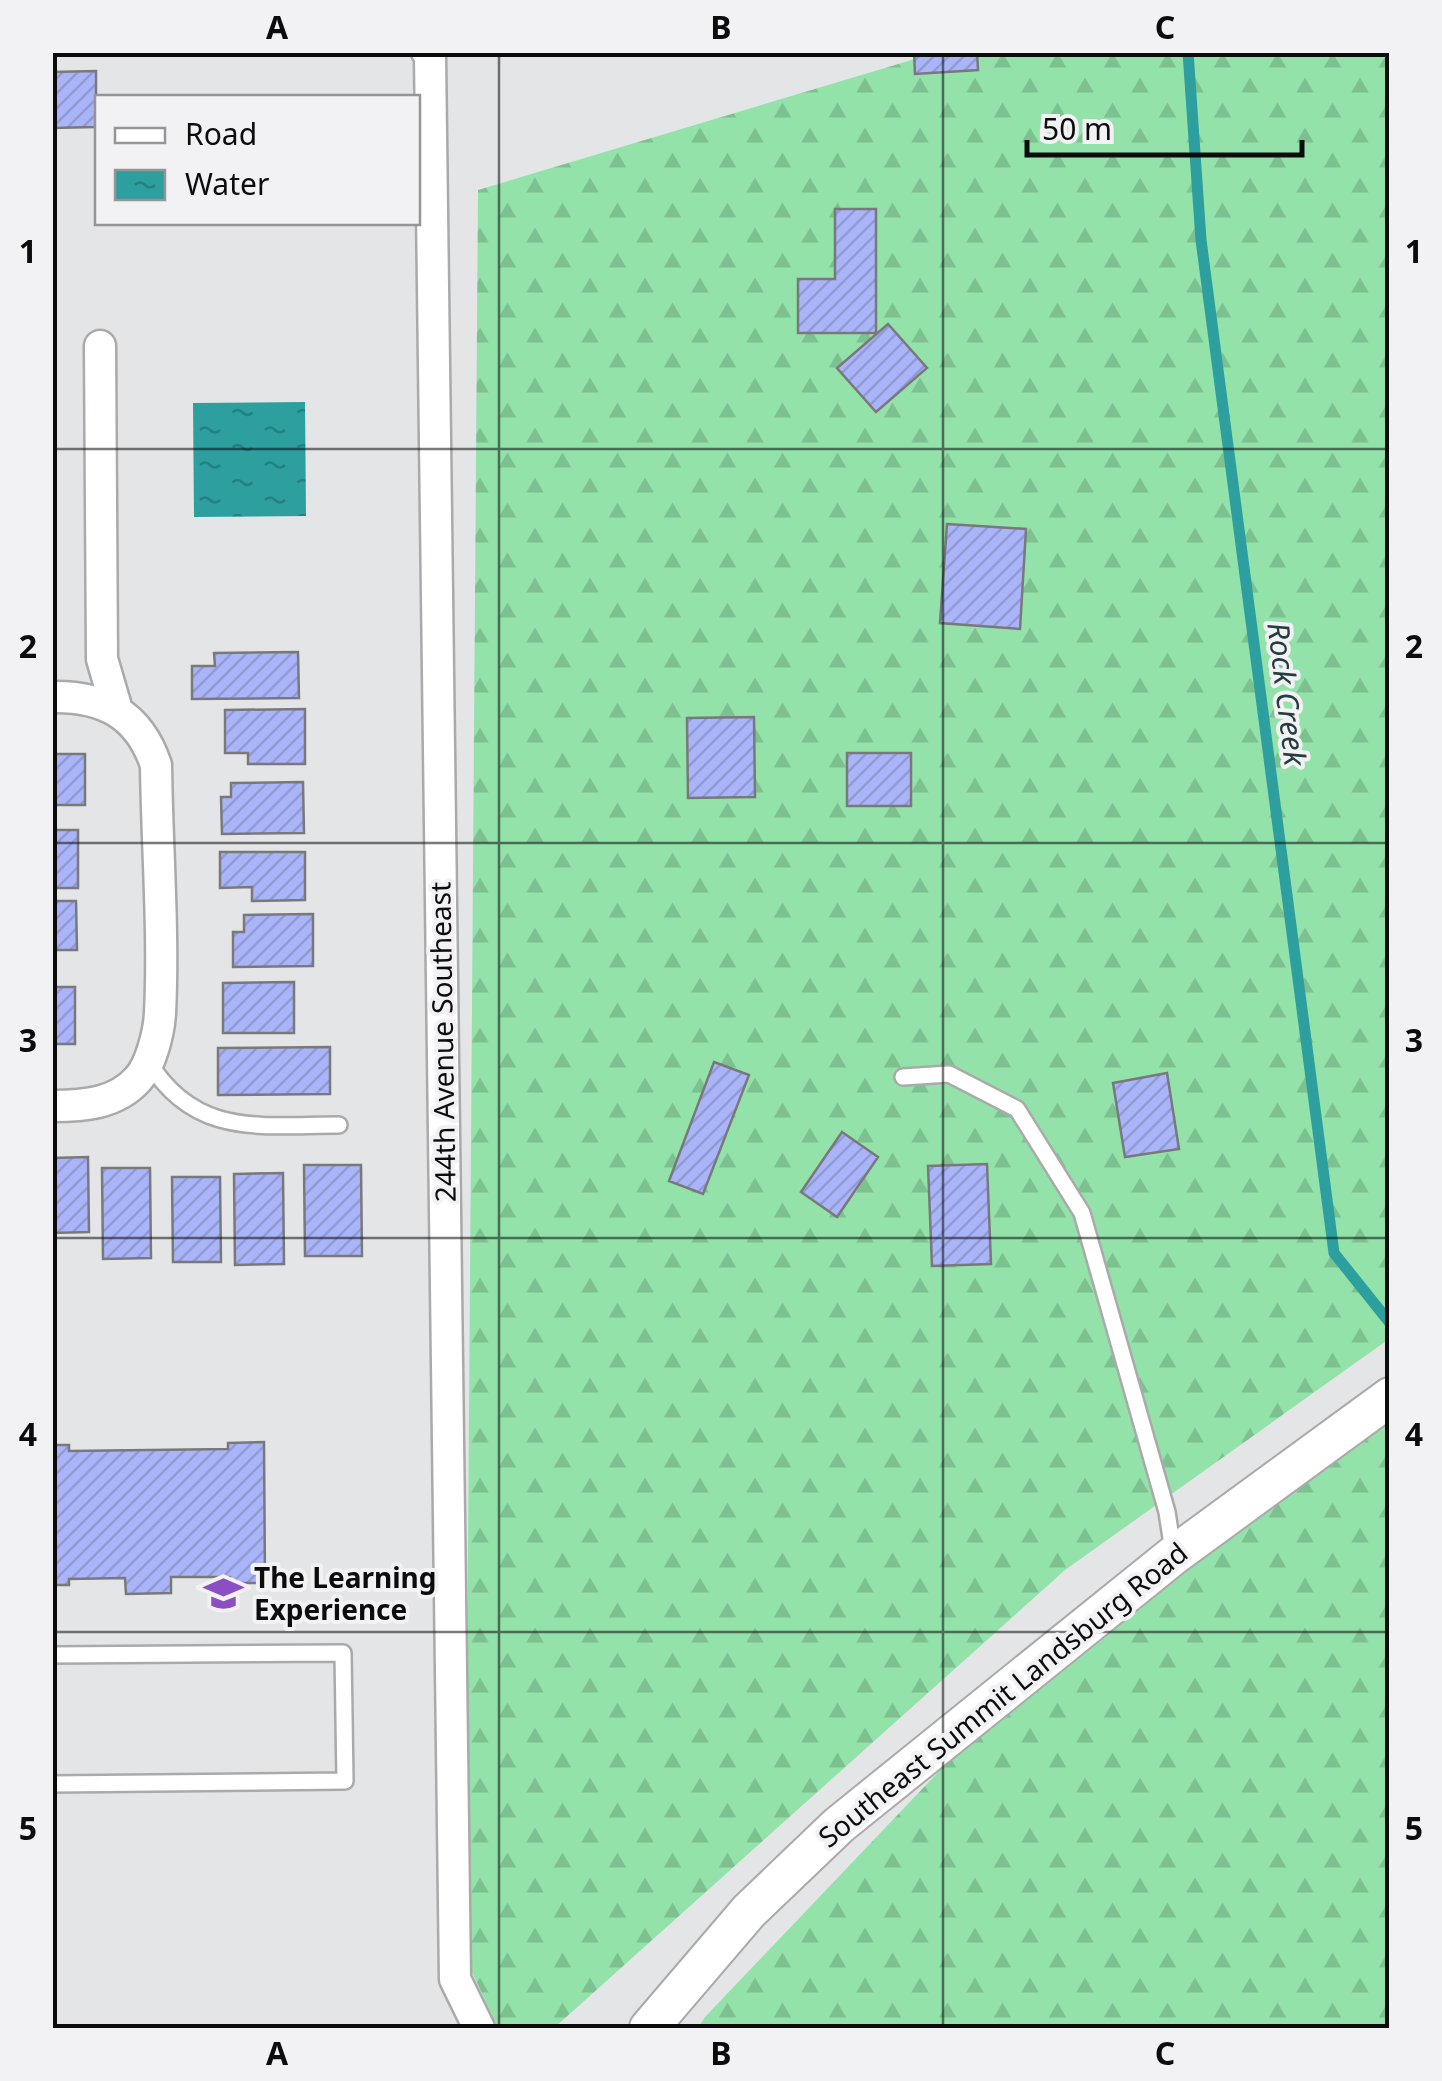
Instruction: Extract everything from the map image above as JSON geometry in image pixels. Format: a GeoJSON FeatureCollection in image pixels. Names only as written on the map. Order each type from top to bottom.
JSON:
{"type":"FeatureCollection","features":[{"type":"Feature","properties":{"kind":"street","name":"244th Avenue Southeast"},"geometry":{"type":"LineString","coordinates":[[431,54],[456,1979],[479,2028]]}},
{"type":"Feature","properties":{"kind":"street"},"geometry":{"type":"LineString","coordinates":[[100,346],[102,659],[117,710]]}},
{"type":"Feature","properties":{"kind":"street"},"geometry":{"type":"LineString","coordinates":[[52,697],[86,698],[117,710],[146,738],[156,766],[160,1017],[148,1061],[138,1079],[112,1097],[87,1106],[52,1106]]}},
{"type":"Feature","properties":{"kind":"street","name":"Southeast Summit Landsburg Road"},"geometry":{"type":"LineString","coordinates":[[649,2028],[749,1911],[839,1825],[1174,1555],[1390,1398]]}},
{"type":"Feature","properties":{"kind":"lane"},"geometry":{"type":"LineString","coordinates":[[148,1061],[162,1084],[194,1111],[223,1123],[339,1126]]}},
{"type":"Feature","properties":{"kind":"lane"},"geometry":{"type":"LineString","coordinates":[[903,1077],[949,1074],[1017,1109],[1082,1214],[1167,1512],[1174,1555]]}},
{"type":"Feature","properties":{"kind":"lane"},"geometry":{"type":"LineString","coordinates":[[52,1655],[343,1653],[345,1781],[52,1784]]}},
{"type":"Feature","properties":{"kind":"green space"},"geometry":{"type":"Polygon","coordinates":[[[935,53],[1389,53],[1389,1339],[1065,1570],[554,2028],[498,2028],[465,1957],[478,190],[935,53]]]}},
{"type":"Feature","properties":{"kind":"green space"},"geometry":{"type":"Polygon","coordinates":[[[1389,1419],[1389,2028],[698,2028],[1006,1701],[1389,1419]]]}},
{"type":"Feature","properties":{"kind":"water"},"geometry":{"type":"Polygon","coordinates":[[[305,402],[306,516],[194,517],[193,403],[305,402]]]}},
{"type":"Feature","properties":{"kind":"building"},"geometry":{"type":"Polygon","coordinates":[[[914,52],[977,52],[978,70],[915,74],[914,52]]]}},
{"type":"Feature","properties":{"kind":"building"},"geometry":{"type":"Polygon","coordinates":[[[96,71],[95,127],[52,128],[52,72],[96,71]]]}},
{"type":"Feature","properties":{"kind":"building"},"geometry":{"type":"Polygon","coordinates":[[[835,209],[876,209],[876,333],[798,333],[798,279],[835,279],[835,209]]]}},
{"type":"Feature","properties":{"kind":"building"},"geometry":{"type":"Polygon","coordinates":[[[888,324],[927,368],[876,412],[837,368],[888,324]]]}},
{"type":"Feature","properties":{"kind":"building"},"geometry":{"type":"Polygon","coordinates":[[[947,524],[1026,529],[1020,629],[940,623],[947,524]]]}},
{"type":"Feature","properties":{"kind":"building"},"geometry":{"type":"Polygon","coordinates":[[[298,652],[299,698],[192,699],[192,666],[215,666],[214,653],[298,652]]]}},
{"type":"Feature","properties":{"kind":"building"},"geometry":{"type":"Polygon","coordinates":[[[305,709],[305,764],[248,764],[248,753],[225,753],[225,710],[305,709]]]}},
{"type":"Feature","properties":{"kind":"building"},"geometry":{"type":"Polygon","coordinates":[[[754,717],[755,797],[688,798],[687,718],[754,717]]]}},
{"type":"Feature","properties":{"kind":"building"},"geometry":{"type":"Polygon","coordinates":[[[847,753],[911,753],[911,806],[847,806],[847,753]]]}},
{"type":"Feature","properties":{"kind":"building"},"geometry":{"type":"Polygon","coordinates":[[[52,754],[85,754],[85,805],[52,805],[52,754]]]}},
{"type":"Feature","properties":{"kind":"building"},"geometry":{"type":"Polygon","coordinates":[[[303,782],[304,833],[222,834],[221,797],[231,797],[231,783],[303,782]]]}},
{"type":"Feature","properties":{"kind":"building"},"geometry":{"type":"Polygon","coordinates":[[[52,830],[78,830],[78,888],[52,888],[52,830]]]}},
{"type":"Feature","properties":{"kind":"building"},"geometry":{"type":"Polygon","coordinates":[[[220,852],[305,852],[305,900],[252,901],[252,887],[220,888],[220,852]]]}},
{"type":"Feature","properties":{"kind":"building"},"geometry":{"type":"Polygon","coordinates":[[[52,901],[76,901],[77,950],[52,950],[52,901]]]}},
{"type":"Feature","properties":{"kind":"building"},"geometry":{"type":"Polygon","coordinates":[[[313,914],[313,966],[233,967],[233,932],[244,932],[244,915],[313,914]]]}},
{"type":"Feature","properties":{"kind":"building"},"geometry":{"type":"Polygon","coordinates":[[[294,982],[294,1033],[223,1033],[223,983],[294,982]]]}},
{"type":"Feature","properties":{"kind":"building"},"geometry":{"type":"Polygon","coordinates":[[[52,987],[75,987],[75,1044],[52,1044],[52,987]]]}},
{"type":"Feature","properties":{"kind":"building"},"geometry":{"type":"Polygon","coordinates":[[[330,1047],[330,1094],[218,1095],[218,1048],[330,1047]]]}},
{"type":"Feature","properties":{"kind":"building"},"geometry":{"type":"Polygon","coordinates":[[[714,1062],[749,1075],[703,1194],[669,1181],[714,1062]]]}},
{"type":"Feature","properties":{"kind":"building"},"geometry":{"type":"Polygon","coordinates":[[[1167,1073],[1179,1149],[1125,1157],[1113,1083],[1167,1073]]]}},
{"type":"Feature","properties":{"kind":"building"},"geometry":{"type":"Polygon","coordinates":[[[842,1132],[878,1157],[837,1217],[801,1192],[842,1132]]]}},
{"type":"Feature","properties":{"kind":"building"},"geometry":{"type":"Polygon","coordinates":[[[88,1157],[89,1232],[52,1233],[52,1158],[88,1157]]]}},
{"type":"Feature","properties":{"kind":"building"},"geometry":{"type":"Polygon","coordinates":[[[987,1164],[991,1264],[932,1266],[928,1166],[987,1164]]]}},
{"type":"Feature","properties":{"kind":"building"},"geometry":{"type":"Polygon","coordinates":[[[304,1165],[361,1165],[362,1256],[305,1256],[304,1165]]]}},
{"type":"Feature","properties":{"kind":"building"},"geometry":{"type":"Polygon","coordinates":[[[102,1168],[150,1168],[151,1258],[103,1259],[102,1168]]]}},
{"type":"Feature","properties":{"kind":"building"},"geometry":{"type":"Polygon","coordinates":[[[283,1173],[284,1264],[235,1265],[234,1174],[283,1173]]]}},
{"type":"Feature","properties":{"kind":"building"},"geometry":{"type":"Polygon","coordinates":[[[172,1177],[220,1177],[221,1262],[173,1262],[172,1177]]]}},
{"type":"Feature","properties":{"kind":"building"},"geometry":{"type":"Polygon","coordinates":[[[264,1442],[265,1583],[230,1583],[230,1577],[171,1577],[171,1593],[126,1594],[125,1578],[69,1579],[69,1585],[52,1585],[52,1445],[69,1445],[69,1451],[228,1449],[228,1443],[264,1442]]]}},
{"type":"Feature","properties":{"kind":"waterway","name":"Rock Creek"},"geometry":{"type":"LineString","coordinates":[[1188,52],[1201,240],[1334,1253],[1390,1323]]}},
{"type":"Feature","properties":{"kind":"place","name":"The Learning Experience"},"geometry":{"type":"Point","coordinates":[224,1594]}}]}
